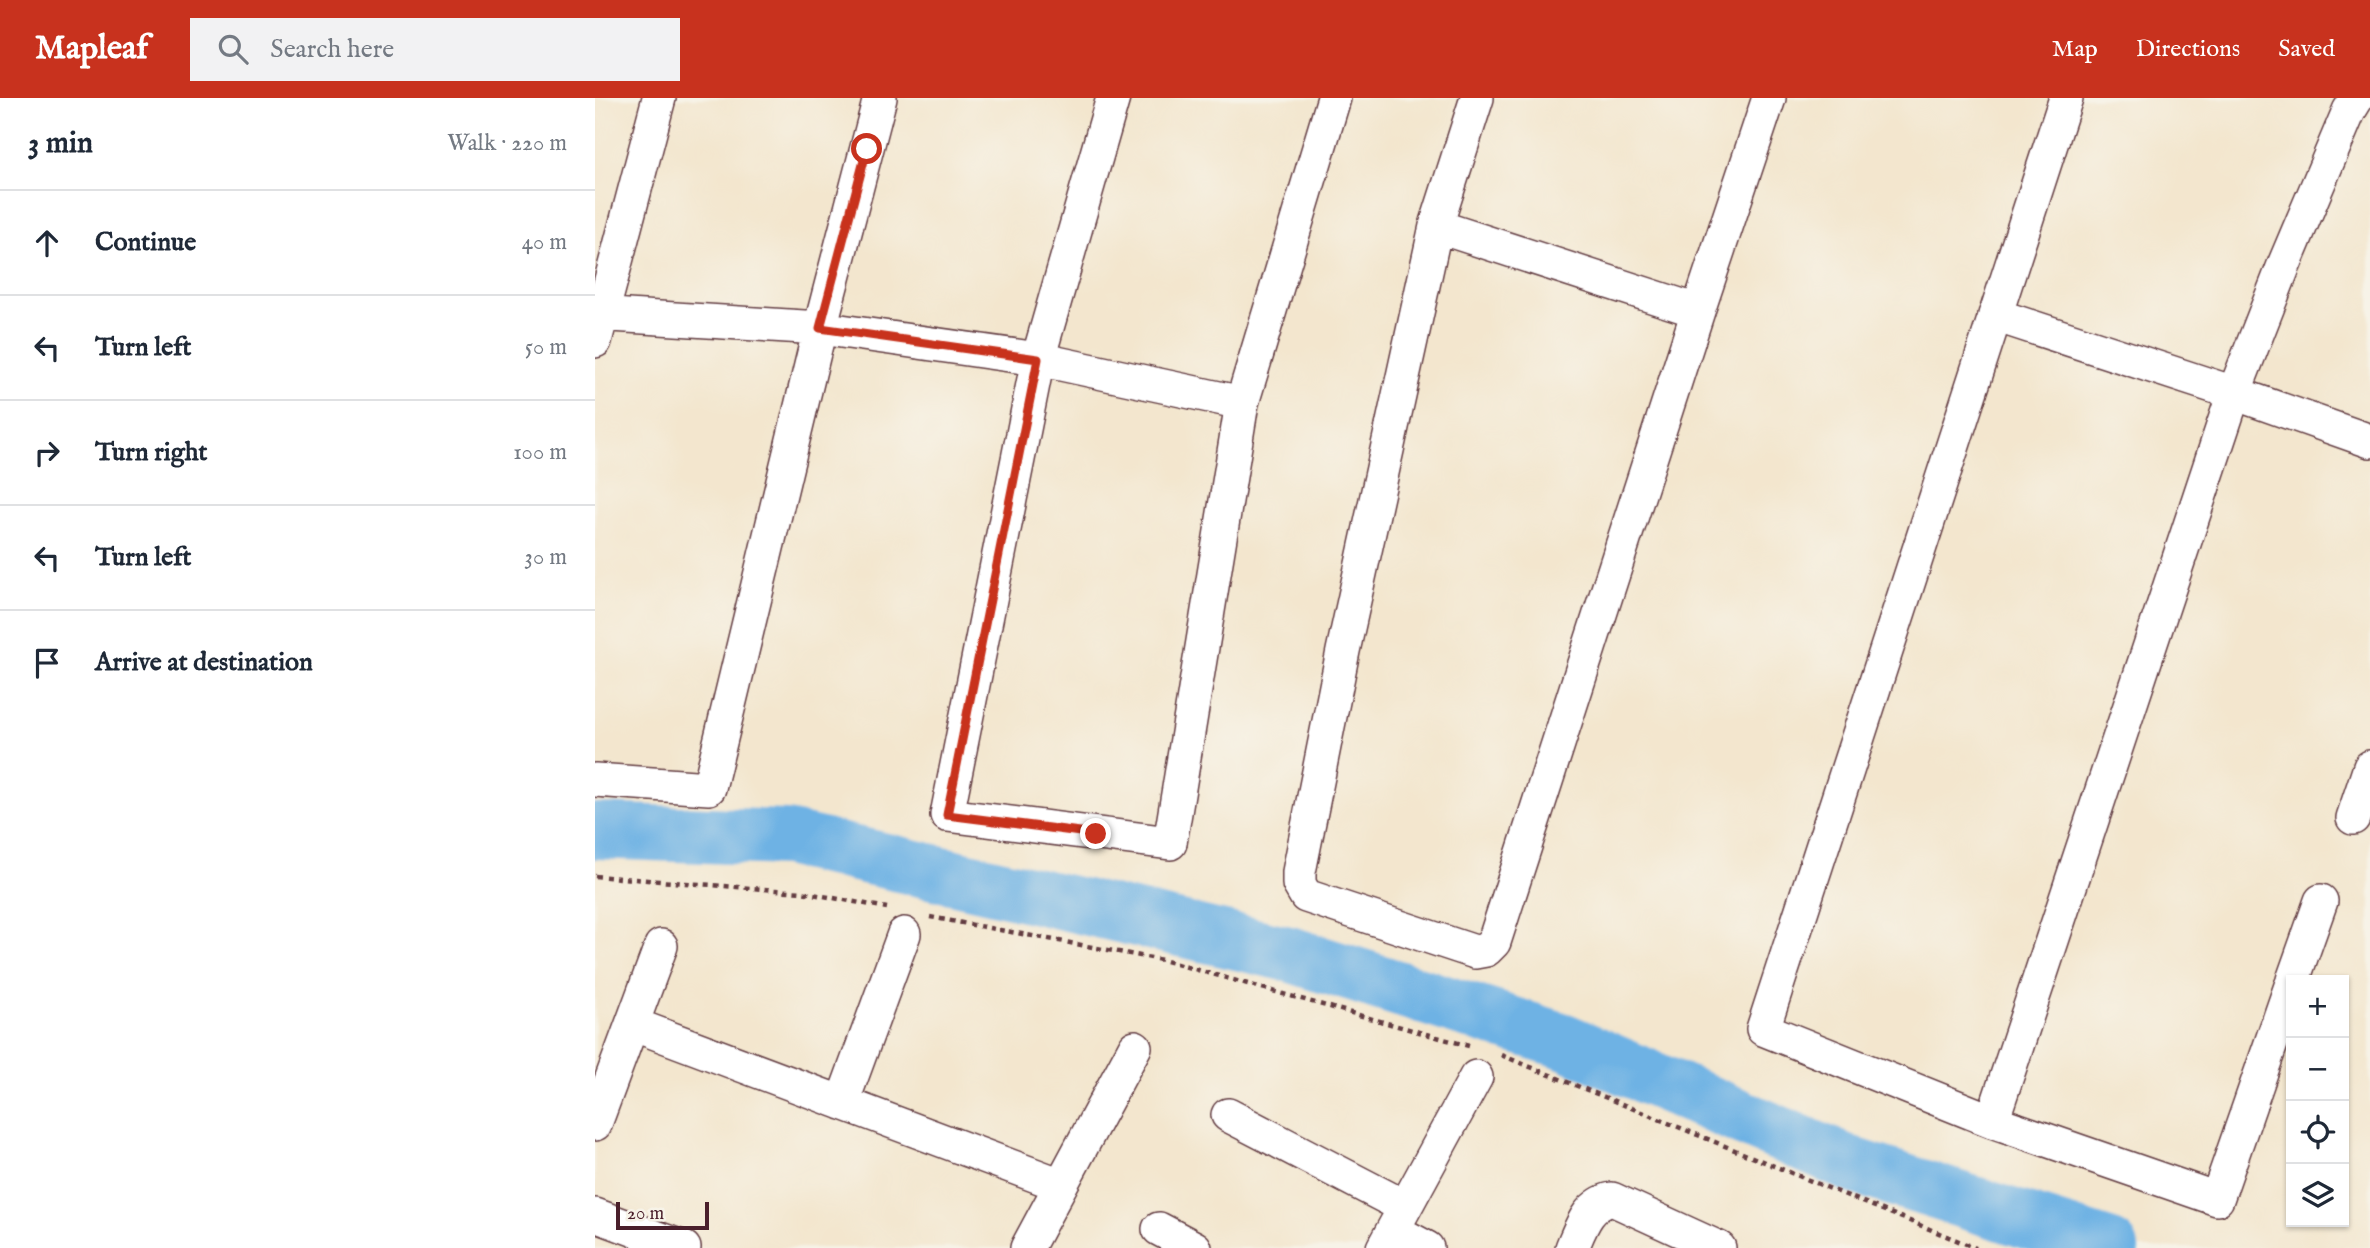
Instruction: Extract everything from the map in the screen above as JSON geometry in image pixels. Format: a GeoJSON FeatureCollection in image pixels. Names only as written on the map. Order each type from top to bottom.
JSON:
{"type":"FeatureCollection","features":[{"type":"Feature","properties":{"kind":"street"},"geometry":{"type":"LineString","coordinates":[[659,98],[597,324],[820,328],[1038,359],[1242,403]]}},
{"type":"Feature","properties":{"kind":"street"},"geometry":{"type":"LineString","coordinates":[[595,780],[709,788],[820,328],[880,98]]}},
{"type":"Feature","properties":{"kind":"street"},"geometry":{"type":"LineString","coordinates":[[1113,98],[1038,359],[947,815],[1170,843],[1242,403],[1334,98]]}},
{"type":"Feature","properties":{"kind":"street"},"geometry":{"type":"LineString","coordinates":[[1477,98],[1436,226],[1345,638],[1299,872],[1299,884],[1305,896],[1475,952],[1486,950],[1494,942],[1697,311],[1769,98]]}},
{"type":"Feature","properties":{"kind":"street"},"geometry":{"type":"LineString","coordinates":[[2066,98],[1763,1028],[1992,1121],[2217,1199],[2286,999]]}},
{"type":"Feature","properties":{"kind":"street"},"geometry":{"type":"LineString","coordinates":[[1992,1121],[2234,393],[2284,265],[2353,102]]}},
{"type":"Feature","properties":{"kind":"street"},"geometry":{"type":"LineString","coordinates":[[1436,226],[1697,311]]}},
{"type":"Feature","properties":{"kind":"street"},"geometry":{"type":"LineString","coordinates":[[1995,315],[2234,393],[2370,442]]}},
{"type":"Feature","properties":{"kind":"street"},"geometry":{"type":"LineString","coordinates":[[2353,818],[2370,767]]}},
{"type":"Feature","properties":{"kind":"street"},"geometry":{"type":"LineString","coordinates":[[2295,975],[2321,901]]}},
{"type":"Feature","properties":{"kind":"street"},"geometry":{"type":"LineString","coordinates":[[842,1103],[907,920]]}},
{"type":"Feature","properties":{"kind":"street"},"geometry":{"type":"LineString","coordinates":[[595,1124],[661,946]]}},
{"type":"Feature","properties":{"kind":"street"},"geometry":{"type":"LineString","coordinates":[[632,1024],[1061,1185]]}},
{"type":"Feature","properties":{"kind":"street"},"geometry":{"type":"LineString","coordinates":[[1027,1248],[1135,1047]]}},
{"type":"Feature","properties":{"kind":"street"},"geometry":{"type":"LineString","coordinates":[[1393,1228],[1482,1059]]}},
{"type":"Feature","properties":{"kind":"street"},"geometry":{"type":"LineString","coordinates":[[1228,1115],[1393,1228],[1427,1248]]}},
{"type":"Feature","properties":{"kind":"street"},"geometry":{"type":"LineString","coordinates":[[1573,1248],[1593,1208],[1612,1199],[1719,1248]]}},
{"type":"Feature","properties":{"kind":"street"},"geometry":{"type":"LineString","coordinates":[[595,1215],[684,1248]]}},
{"type":"Feature","properties":{"kind":"street"},"geometry":{"type":"LineString","coordinates":[[1159,1229],[1195,1248]]}},
{"type":"Feature","properties":{"kind":"path"},"geometry":{"type":"LineString","coordinates":[[595,876],[802,892],[907,920],[1162,960],[1482,1059],[1976,1248]]}},
{"type":"Feature","properties":{"kind":"waterway"},"geometry":{"type":"LineString","coordinates":[[595,831],[786,838],[1289,954],[1564,1041],[1852,1165],[2111,1248]]}},
{"type":"Feature","properties":{"kind":"route"},"geometry":{"type":"LineString","coordinates":[[867,149],[820,328],[1038,359],[947,815],[1096,834]]}}]}
